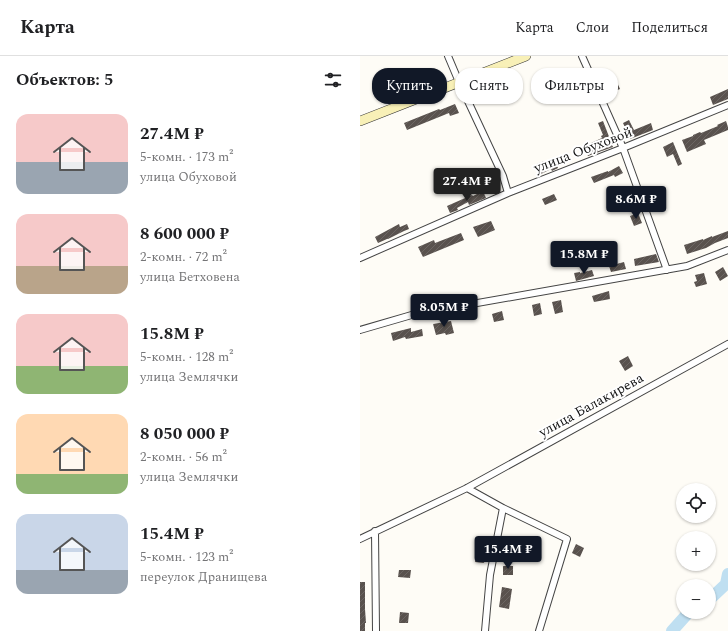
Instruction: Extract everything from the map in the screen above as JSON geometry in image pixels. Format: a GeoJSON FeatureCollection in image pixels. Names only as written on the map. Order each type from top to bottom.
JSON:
{"type":"FeatureCollection","features":[{"type":"Feature","properties":{"kind":"street"},"geometry":{"type":"LineString","coordinates":[[448,56],[455,73]]}},
{"type":"Feature","properties":{"kind":"street"},"geometry":{"type":"LineString","coordinates":[[495,68],[526,56]]}},
{"type":"Feature","properties":{"kind":"street"},"geometry":{"type":"LineString","coordinates":[[582,56],[623,148],[667,270]]}},
{"type":"Feature","properties":{"kind":"street"},"geometry":{"type":"LineString","coordinates":[[360,121],[455,84]]}},
{"type":"Feature","properties":{"kind":"street"},"geometry":{"type":"LineString","coordinates":[[469,104],[503,176],[508,193]]}},
{"type":"Feature","properties":{"kind":"street","name":"улица Обуховой"},"geometry":{"type":"LineString","coordinates":[[360,258],[508,193],[728,105]]}},
{"type":"Feature","properties":{"kind":"street"},"geometry":{"type":"LineString","coordinates":[[360,330],[415,314],[687,266],[728,250]]}},
{"type":"Feature","properties":{"kind":"street","name":"улица Балакирева"},"geometry":{"type":"LineString","coordinates":[[360,539],[467,488],[728,344]]}},
{"type":"Feature","properties":{"kind":"street"},"geometry":{"type":"LineString","coordinates":[[467,488],[503,508],[567,539],[539,631]]}},
{"type":"Feature","properties":{"kind":"street"},"geometry":{"type":"LineString","coordinates":[[485,631],[490,575],[503,508]]}},
{"type":"Feature","properties":{"kind":"street"},"geometry":{"type":"LineString","coordinates":[[375,531],[376,631]]}},
{"type":"Feature","properties":{"kind":"building"},"geometry":{"type":"Polygon","coordinates":[[[728,89],[728,99],[713,105],[710,97],[728,89]]]}},
{"type":"Feature","properties":{"kind":"building"},"geometry":{"type":"Polygon","coordinates":[[[455,104],[459,113],[450,116],[449,113],[407,130],[404,123],[439,109],[440,110],[455,104]]]}},
{"type":"Feature","properties":{"kind":"building"},"geometry":{"type":"Polygon","coordinates":[[[629,120],[634,130],[651,123],[653,130],[630,139],[623,123],[629,120]]]}},
{"type":"Feature","properties":{"kind":"building"},"geometry":{"type":"Polygon","coordinates":[[[603,121],[613,147],[588,156],[585,149],[592,146],[591,143],[602,138],[601,136],[603,135],[598,123],[603,121]]]}},
{"type":"Feature","properties":{"kind":"building"},"geometry":{"type":"Polygon","coordinates":[[[726,121],[728,130],[704,140],[706,144],[687,152],[682,140],[718,126],[717,125],[726,121]]]}},
{"type":"Feature","properties":{"kind":"building"},"geometry":{"type":"Polygon","coordinates":[[[673,142],[682,164],[678,166],[673,154],[667,157],[663,147],[673,142]]]}},
{"type":"Feature","properties":{"kind":"building"},"geometry":{"type":"Polygon","coordinates":[[[555,160],[558,168],[552,171],[551,169],[541,174],[537,164],[544,161],[545,163],[555,160]]]}},
{"type":"Feature","properties":{"kind":"building"},"geometry":{"type":"Polygon","coordinates":[[[619,166],[623,173],[594,183],[591,177],[608,172],[619,166]]]}},
{"type":"Feature","properties":{"kind":"building"},"geometry":{"type":"Polygon","coordinates":[[[486,173],[489,182],[481,185],[478,176],[486,173]]]}},
{"type":"Feature","properties":{"kind":"building"},"geometry":{"type":"Polygon","coordinates":[[[483,191],[486,198],[469,205],[468,202],[457,208],[458,210],[450,213],[447,206],[483,191]]]}},
{"type":"Feature","properties":{"kind":"building"},"geometry":{"type":"Polygon","coordinates":[[[554,194],[557,200],[545,205],[542,199],[554,194]]]}},
{"type":"Feature","properties":{"kind":"building"},"geometry":{"type":"Polygon","coordinates":[[[638,213],[642,223],[634,226],[630,216],[638,213]]]}},
{"type":"Feature","properties":{"kind":"building"},"geometry":{"type":"Polygon","coordinates":[[[491,221],[495,230],[478,237],[473,227],[491,221]]]}},
{"type":"Feature","properties":{"kind":"building"},"geometry":{"type":"Polygon","coordinates":[[[399,224],[400,227],[407,224],[409,229],[378,243],[375,237],[399,224]]]}},
{"type":"Feature","properties":{"kind":"building"},"geometry":{"type":"Polygon","coordinates":[[[728,231],[728,238],[706,248],[687,254],[684,245],[728,231]]]}},
{"type":"Feature","properties":{"kind":"building"},"geometry":{"type":"Polygon","coordinates":[[[461,233],[464,240],[423,257],[418,247],[434,240],[435,243],[461,233]]]}},
{"type":"Feature","properties":{"kind":"building"},"geometry":{"type":"Polygon","coordinates":[[[656,254],[659,262],[635,266],[634,259],[656,254]]]}},
{"type":"Feature","properties":{"kind":"building"},"geometry":{"type":"Polygon","coordinates":[[[624,262],[626,269],[611,272],[609,266],[624,262]]]}},
{"type":"Feature","properties":{"kind":"building"},"geometry":{"type":"Polygon","coordinates":[[[723,267],[728,276],[720,281],[715,272],[723,267]]]}},
{"type":"Feature","properties":{"kind":"building"},"geometry":{"type":"Polygon","coordinates":[[[592,270],[594,276],[576,281],[574,273],[592,270]]]}},
{"type":"Feature","properties":{"kind":"building"},"geometry":{"type":"Polygon","coordinates":[[[704,273],[707,284],[696,287],[694,282],[697,281],[695,275],[704,273]]]}},
{"type":"Feature","properties":{"kind":"building"},"geometry":{"type":"Polygon","coordinates":[[[609,291],[610,299],[594,302],[592,296],[609,291]]]}},
{"type":"Feature","properties":{"kind":"building"},"geometry":{"type":"Polygon","coordinates":[[[420,298],[421,300],[434,298],[435,305],[418,308],[415,300],[420,298]]]}},
{"type":"Feature","properties":{"kind":"building"},"geometry":{"type":"Polygon","coordinates":[[[561,300],[563,312],[555,314],[552,302],[561,300]]]}},
{"type":"Feature","properties":{"kind":"building"},"geometry":{"type":"Polygon","coordinates":[[[540,303],[542,314],[534,316],[532,305],[540,303]]]}},
{"type":"Feature","properties":{"kind":"building"},"geometry":{"type":"Polygon","coordinates":[[[502,311],[504,320],[494,322],[492,314],[502,311]]]}},
{"type":"Feature","properties":{"kind":"building"},"geometry":{"type":"Polygon","coordinates":[[[451,321],[454,333],[436,335],[433,324],[451,321]]]}},
{"type":"Feature","properties":{"kind":"building"},"geometry":{"type":"Polygon","coordinates":[[[411,328],[411,332],[422,329],[423,336],[406,339],[405,337],[393,341],[391,333],[411,328]]]}},
{"type":"Feature","properties":{"kind":"building"},"geometry":{"type":"Polygon","coordinates":[[[628,356],[633,366],[625,371],[619,361],[628,356]]]}},
{"type":"Feature","properties":{"kind":"building"},"geometry":{"type":"Polygon","coordinates":[[[576,544],[584,548],[580,557],[572,553],[576,544]]]}},
{"type":"Feature","properties":{"kind":"building"},"geometry":{"type":"Polygon","coordinates":[[[478,545],[486,546],[484,563],[475,562],[478,545]]]}},
{"type":"Feature","properties":{"kind":"building"},"geometry":{"type":"Polygon","coordinates":[[[503,566],[513,566],[513,575],[503,575],[503,566]]]}},
{"type":"Feature","properties":{"kind":"building"},"geometry":{"type":"Polygon","coordinates":[[[399,570],[411,570],[410,578],[398,577],[399,570]]]}},
{"type":"Feature","properties":{"kind":"building"},"geometry":{"type":"Polygon","coordinates":[[[360,582],[365,582],[365,631],[360,631],[360,582]]]}},
{"type":"Feature","properties":{"kind":"building"},"geometry":{"type":"Polygon","coordinates":[[[502,587],[512,589],[509,609],[499,607],[502,587]]]}},
{"type":"Feature","properties":{"kind":"building"},"geometry":{"type":"Polygon","coordinates":[[[400,612],[409,613],[408,623],[399,623],[400,612]]]}},
{"type":"Feature","properties":{"kind":"waterway"},"geometry":{"type":"LineString","coordinates":[[716,593],[726,584],[728,574]]}},
{"type":"Feature","properties":{"kind":"waterway"},"geometry":{"type":"LineString","coordinates":[[672,631],[683,619]]}}]}
